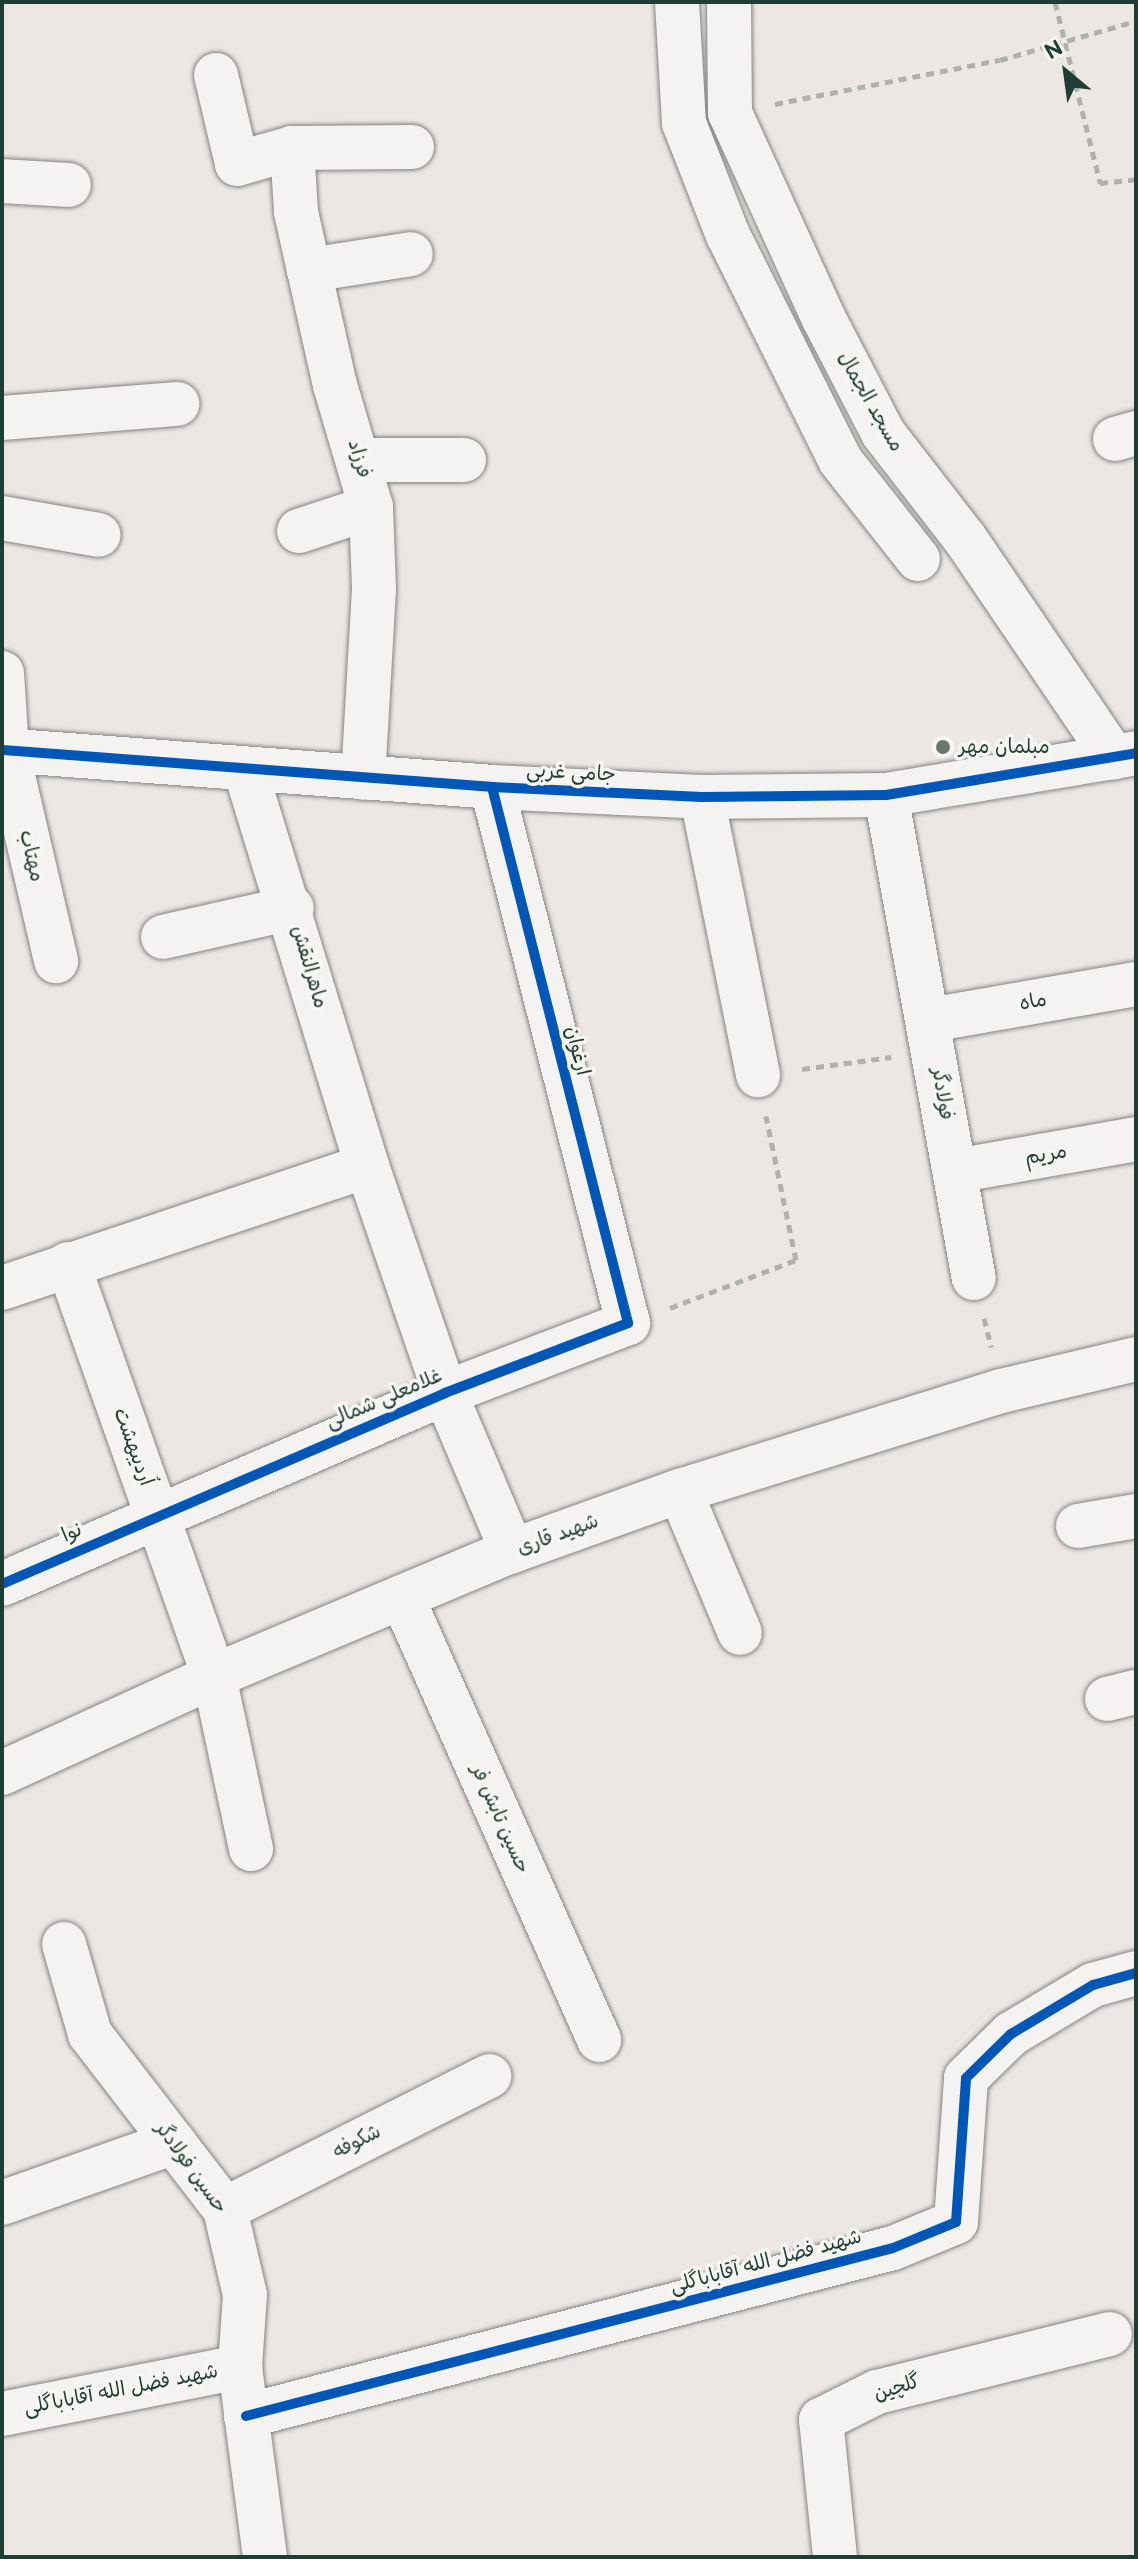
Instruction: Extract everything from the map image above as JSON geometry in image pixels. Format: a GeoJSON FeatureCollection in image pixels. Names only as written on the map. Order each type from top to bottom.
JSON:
{"type":"FeatureCollection","features":[{"type":"Feature","properties":{"kind":"street"},"geometry":{"type":"LineString","coordinates":[[677,2],[684,123],[728,235],[840,460],[918,559]]}},
{"type":"Feature","properties":{"kind":"street","name":"مسجد الجمال"},"geometry":{"type":"LineString","coordinates":[[729,2],[730,113],[824,319],[883,433],[1125,755]]}},
{"type":"Feature","properties":{"kind":"street"},"geometry":{"type":"LineString","coordinates":[[216,75],[237,164],[292,148],[412,147]]}},
{"type":"Feature","properties":{"kind":"street","name":"فرزاد"},"geometry":{"type":"LineString","coordinates":[[292,148],[296,212],[335,385],[361,460],[371,507],[374,589],[363,778]]}},
{"type":"Feature","properties":{"kind":"street"},"geometry":{"type":"LineString","coordinates":[[2,181],[69,185]]}},
{"type":"Feature","properties":{"kind":"street"},"geometry":{"type":"LineString","coordinates":[[309,270],[411,254]]}},
{"type":"Feature","properties":{"kind":"street"},"geometry":{"type":"LineString","coordinates":[[2,418],[177,404]]}},
{"type":"Feature","properties":{"kind":"street"},"geometry":{"type":"LineString","coordinates":[[361,460],[464,460]]}},
{"type":"Feature","properties":{"kind":"street"},"geometry":{"type":"LineString","coordinates":[[299,531],[371,507]]}},
{"type":"Feature","properties":{"kind":"street"},"geometry":{"type":"LineString","coordinates":[[2,518],[99,535]]}},
{"type":"Feature","properties":{"kind":"street","name":"مهتاب"},"geometry":{"type":"LineString","coordinates":[[2,673],[4,750],[56,961]]}},
{"type":"Feature","properties":{"kind":"street","name":"جامی غربی"},"geometry":{"type":"LineString","coordinates":[[4,750],[492,787],[702,797],[886,795],[1125,755]]}},
{"type":"Feature","properties":{"kind":"street","name":"ماهرالنقش"},"geometry":{"type":"LineString","coordinates":[[245,769],[292,908],[367,1166],[445,1393],[512,1551]]}},
{"type":"Feature","properties":{"kind":"street","name":"ارغوان"},"geometry":{"type":"LineString","coordinates":[[492,787],[628,1323]]}},
{"type":"Feature","properties":{"kind":"street","name":"فولادگر"},"geometry":{"type":"LineString","coordinates":[[886,795],[933,1035],[974,1278]]}},
{"type":"Feature","properties":{"kind":"street"},"geometry":{"type":"LineString","coordinates":[[702,797],[758,1075]]}},
{"type":"Feature","properties":{"kind":"street"},"geometry":{"type":"LineString","coordinates":[[163,937],[292,908]]}},
{"type":"Feature","properties":{"kind":"street","name":"ماه"},"geometry":{"type":"LineString","coordinates":[[933,1035],[1136,984]]}},
{"type":"Feature","properties":{"kind":"street","name":"مریم"},"geometry":{"type":"LineString","coordinates":[[955,1171],[1136,1139]]}},
{"type":"Feature","properties":{"kind":"street"},"geometry":{"type":"LineString","coordinates":[[2,1288],[367,1166]]}},
{"type":"Feature","properties":{"kind":"street","name":"اُردیبهشت"},"geometry":{"type":"LineString","coordinates":[[68,1264],[214,1676],[251,1849]]}},
{"type":"Feature","properties":{"kind":"street","name":"غلامعلی شمالی"},"geometry":{"type":"LineString","coordinates":[[157,1515],[445,1393],[628,1323]]}},
{"type":"Feature","properties":{"kind":"street","name":"شهید قاری"},"geometry":{"type":"LineString","coordinates":[[2,1773],[214,1676],[512,1551],[680,1491],[1001,1391],[1136,1359]]}},
{"type":"Feature","properties":{"kind":"street"},"geometry":{"type":"LineString","coordinates":[[680,1491],[740,1633]]}},
{"type":"Feature","properties":{"kind":"street","name":"نوا"},"geometry":{"type":"LineString","coordinates":[[2,1584],[157,1515]]}},
{"type":"Feature","properties":{"kind":"street"},"geometry":{"type":"LineString","coordinates":[[1078,1526],[1136,1516]]}},
{"type":"Feature","properties":{"kind":"street","name":"حسین تابش فر"},"geometry":{"type":"LineString","coordinates":[[402,1597],[599,2040]]}},
{"type":"Feature","properties":{"kind":"street","name":"حسین فولادگر"},"geometry":{"type":"LineString","coordinates":[[64,1944],[90,2034],[225,2209],[245,2295],[240,2367],[265,2557]]}},
{"type":"Feature","properties":{"kind":"street","name":"شهید فضل الله آقاباباگلی"},"geometry":{"type":"LineString","coordinates":[[246,2416],[893,2248],[956,2222],[966,2078],[1011,2034],[1093,1985],[1136,1973]]}},
{"type":"Feature","properties":{"kind":"street","name":"شکوفه"},"geometry":{"type":"LineString","coordinates":[[225,2209],[489,2076]]}},
{"type":"Feature","properties":{"kind":"street"},"geometry":{"type":"LineString","coordinates":[[2,2203],[174,2142]]}},
{"type":"Feature","properties":{"kind":"street","name":"گلچین"},"geometry":{"type":"LineString","coordinates":[[835,2557],[821,2420],[877,2392],[1110,2334]]}},
{"type":"Feature","properties":{"kind":"street","name":"شهید فضل الله آقاباباگلی"},"geometry":{"type":"LineString","coordinates":[[2,2414],[240,2367]]}},
{"type":"Feature","properties":{"kind":"path"},"geometry":{"type":"LineString","coordinates":[[1055,2],[1061,42],[1100,183],[1136,179]]}},
{"type":"Feature","properties":{"kind":"path"},"geometry":{"type":"LineString","coordinates":[[785,101],[1000,60],[1136,21]]}},
{"type":"Feature","properties":{"kind":"path"},"geometry":{"type":"LineString","coordinates":[[628,1323],[796,1260],[758,1075],[933,1035]]}},
{"type":"Feature","properties":{"kind":"path"},"geometry":{"type":"LineString","coordinates":[[974,1278],[1001,1391]]}},
{"type":"Feature","properties":{"kind":"cycle path"},"geometry":{"type":"LineString","coordinates":[[2,750],[492,787],[702,797],[886,795],[1136,753]]}},
{"type":"Feature","properties":{"kind":"cycle path"},"geometry":{"type":"LineString","coordinates":[[2,1584],[445,1393],[628,1323],[492,787]]}},
{"type":"Feature","properties":{"kind":"cycle path"},"geometry":{"type":"LineString","coordinates":[[246,2416],[893,2248],[956,2222],[966,2078],[1011,2034],[1093,1985],[1136,1973]]}},
{"type":"Feature","properties":{"kind":"place","name":"مبلمان مهر"},"geometry":{"type":"Point","coordinates":[943,747]}}]}
